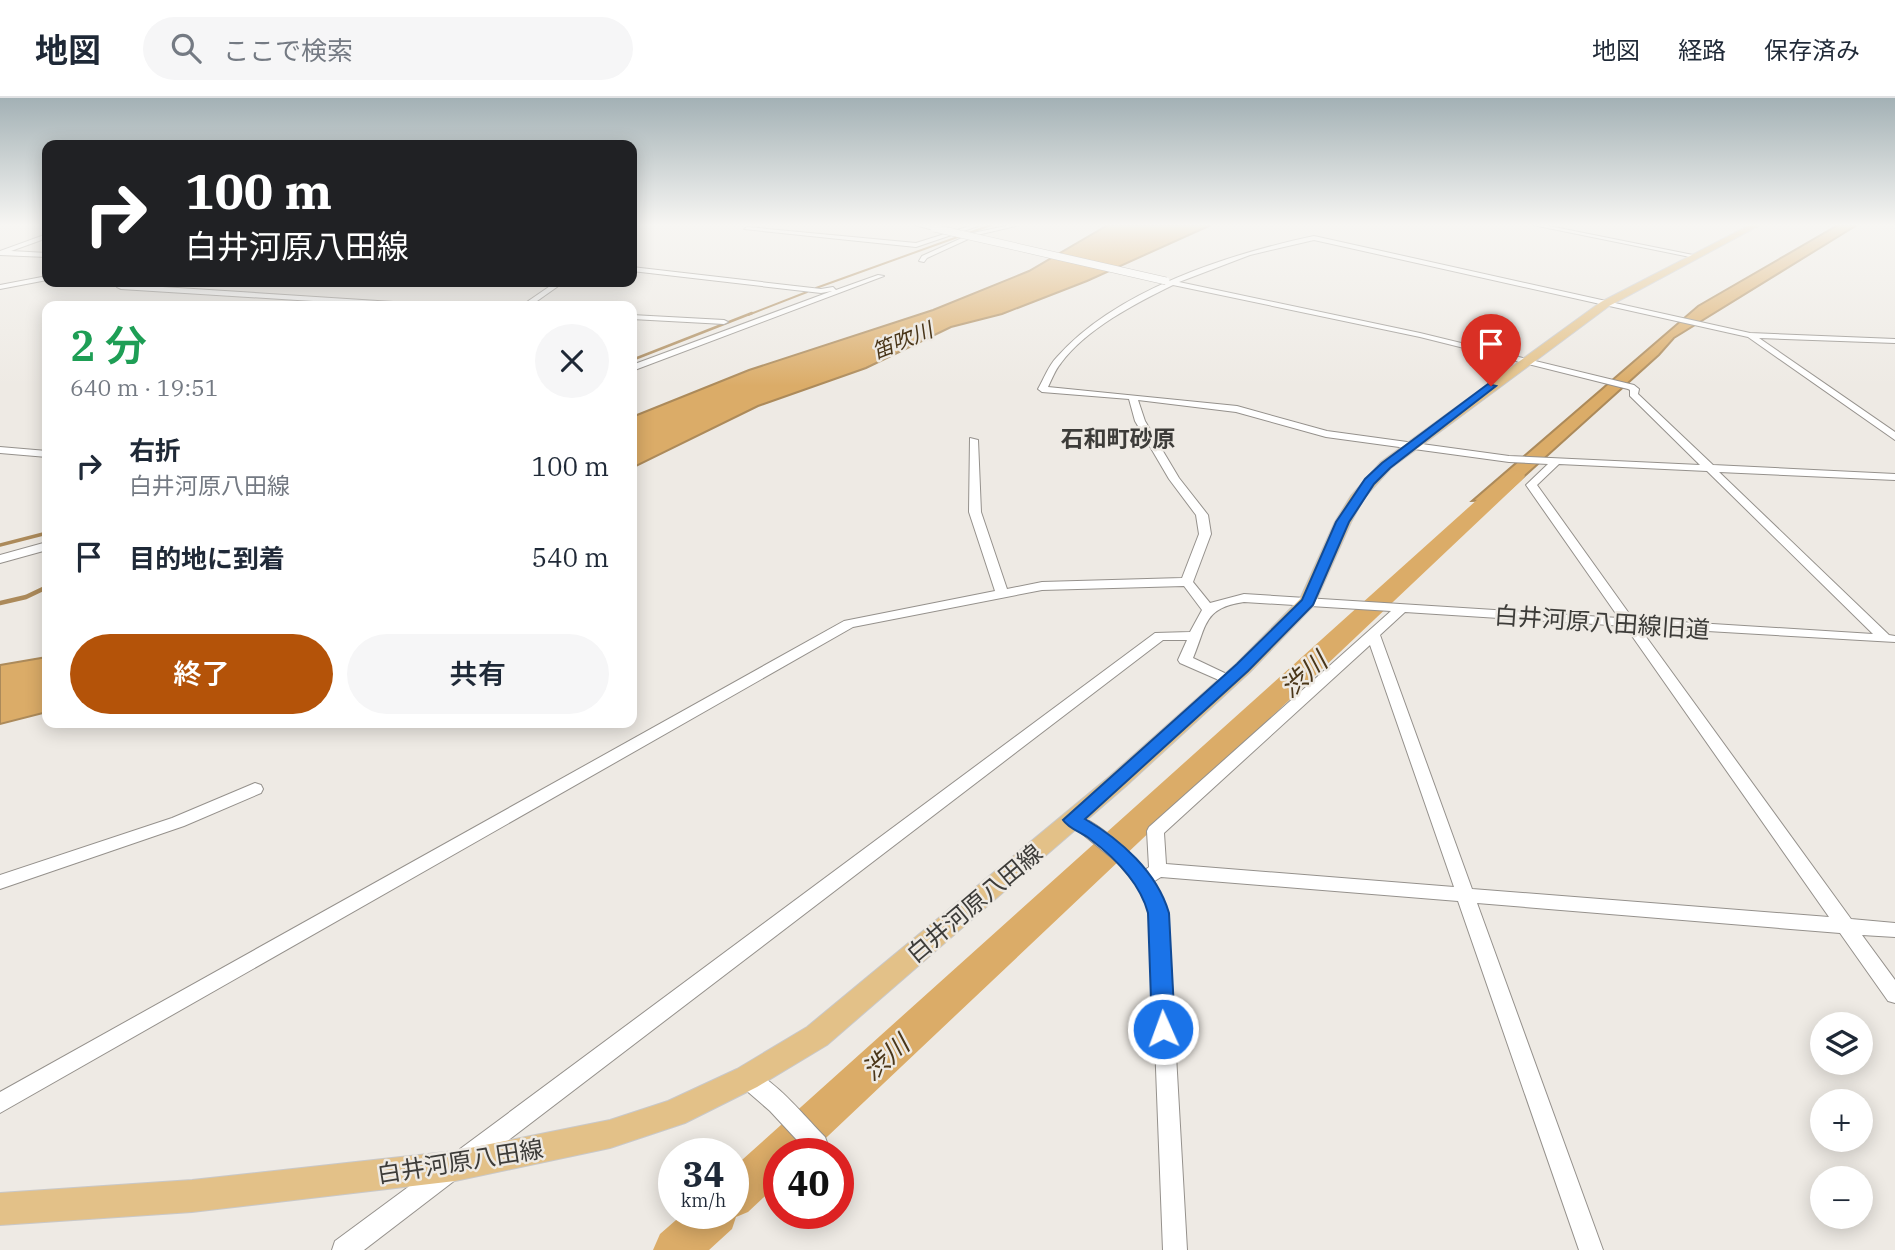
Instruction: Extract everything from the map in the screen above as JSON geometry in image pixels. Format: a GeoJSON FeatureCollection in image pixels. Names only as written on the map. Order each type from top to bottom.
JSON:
{"type":"FeatureCollection","features":[{"type":"Feature","properties":{"kind":"main road","name":"白井河原八田線"},"geometry":{"type":"LineString","coordinates":[[0,1209],[192,1196],[455,1166],[610,1134],[674,1113],[747,1078],[817,1036],[1118,781],[1228,680],[1308,601],[1343,522],[1358,496],[1386,465],[1605,304],[1652,279]]}},
{"type":"Feature","properties":{"kind":"street"},"geometry":{"type":"LineString","coordinates":[[0,287],[42,279]]}},
{"type":"Feature","properties":{"kind":"street"},"geometry":{"type":"LineString","coordinates":[[716,279],[821,291],[868,279]]}},
{"type":"Feature","properties":{"kind":"street"},"geometry":{"type":"LineString","coordinates":[[637,366],[872,279]]}},
{"type":"Feature","properties":{"kind":"street"},"geometry":{"type":"LineString","coordinates":[[1156,279],[1409,332],[1631,387],[1635,389],[1633,394],[1891,639]]}},
{"type":"Feature","properties":{"kind":"street"},"geometry":{"type":"LineString","coordinates":[[1179,279],[1125,307],[1089,330],[1059,359],[1042,389],[1237,409],[1326,434],[1509,458],[1895,477]]}},
{"type":"Feature","properties":{"kind":"street"},"geometry":{"type":"LineString","coordinates":[[1494,279],[1750,335],[1895,341]]}},
{"type":"Feature","properties":{"kind":"street"},"geometry":{"type":"LineString","coordinates":[[121,287],[222,292],[318,301]]}},
{"type":"Feature","properties":{"kind":"street"},"geometry":{"type":"LineString","coordinates":[[222,292],[232,287]]}},
{"type":"Feature","properties":{"kind":"street"},"geometry":{"type":"LineString","coordinates":[[532,301],[553,287]]}},
{"type":"Feature","properties":{"kind":"street"},"geometry":{"type":"LineString","coordinates":[[637,317],[724,321]]}},
{"type":"Feature","properties":{"kind":"street"},"geometry":{"type":"LineString","coordinates":[[1750,335],[1895,437]]}},
{"type":"Feature","properties":{"kind":"street"},"geometry":{"type":"LineString","coordinates":[[1133,398],[1140,421],[1174,479],[1202,515],[1205,534],[1187,582]]}},
{"type":"Feature","properties":{"kind":"street"},"geometry":{"type":"LineString","coordinates":[[973,440],[975,512],[1002,593]]}},
{"type":"Feature","properties":{"kind":"street"},"geometry":{"type":"LineString","coordinates":[[0,450],[42,454]]}},
{"type":"Feature","properties":{"kind":"street"},"geometry":{"type":"LineString","coordinates":[[1552,461],[1531,485],[1895,995]]}},
{"type":"Feature","properties":{"kind":"street"},"geometry":{"type":"LineString","coordinates":[[0,559],[42,547]]}},
{"type":"Feature","properties":{"kind":"street"},"geometry":{"type":"LineString","coordinates":[[0,1103],[849,624],[1042,586],[1187,582]]}},
{"type":"Feature","properties":{"kind":"street"},"geometry":{"type":"LineString","coordinates":[[1187,582],[1208,608],[1185,660],[1228,680]]}},
{"type":"Feature","properties":{"kind":"street","name":"白井河原八田線旧道"},"geometry":{"type":"LineString","coordinates":[[1208,608],[1219,601],[1244,598],[1891,639]]}},
{"type":"Feature","properties":{"kind":"street"},"geometry":{"type":"LineString","coordinates":[[1144,872],[1155,831],[1373,635],[1396,609]]}},
{"type":"Feature","properties":{"kind":"street"},"geometry":{"type":"LineString","coordinates":[[1373,635],[1591,1250]]}},
{"type":"Feature","properties":{"kind":"street"},"geometry":{"type":"LineString","coordinates":[[344,1250],[1160,636],[1195,636]]}},
{"type":"Feature","properties":{"kind":"street"},"geometry":{"type":"LineString","coordinates":[[0,882],[178,822],[255,789]]}},
{"type":"Feature","properties":{"kind":"street"},"geometry":{"type":"LineString","coordinates":[[1072,820],[1097,834],[1144,872],[1154,896],[1158,913],[1175,1250]]}},
{"type":"Feature","properties":{"kind":"street"},"geometry":{"type":"LineString","coordinates":[[1144,872],[1465,894],[1895,930]]}},
{"type":"Feature","properties":{"kind":"street"},"geometry":{"type":"LineString","coordinates":[[747,1078],[778,1104],[810,1138]]}},
{"type":"Feature","properties":{"kind":"water","name":"笛吹川"},"geometry":{"type":"Polygon","coordinates":[[[1010,279],[1092,279],[1002,314],[951,327],[866,368],[758,406],[637,466],[637,415],[749,370],[933,310],[1010,279]]]}},
{"type":"Feature","properties":{"kind":"water"},"geometry":{"type":"Polygon","coordinates":[[[1745,279],[1770,279],[1674,338],[1659,355],[1498,500],[1472,501],[1698,306],[1745,279]]]}},
{"type":"Feature","properties":{"kind":"water"},"geometry":{"type":"Polygon","coordinates":[[[42,658],[42,713],[0,724],[0,665],[42,658]]]}},
{"type":"Feature","properties":{"kind":"waterway"},"geometry":{"type":"LineString","coordinates":[[816,288],[842,279]]}},
{"type":"Feature","properties":{"kind":"waterway"},"geometry":{"type":"LineString","coordinates":[[748,315],[807,292]]}},
{"type":"Feature","properties":{"kind":"waterway"},"geometry":{"type":"LineString","coordinates":[[637,358],[752,313]]}},
{"type":"Feature","properties":{"kind":"waterway","name":"渋川"},"geometry":{"type":"LineString","coordinates":[[796,1138],[1515,476]]}},
{"type":"Feature","properties":{"kind":"waterway"},"geometry":{"type":"LineString","coordinates":[[0,545],[42,534]]}},
{"type":"Feature","properties":{"kind":"waterway"},"geometry":{"type":"LineString","coordinates":[[0,603],[26,597],[42,589]]}},
{"type":"Feature","properties":{"kind":"waterway","name":"渋川"},"geometry":{"type":"LineString","coordinates":[[749,1182],[763,1169]]}},
{"type":"Feature","properties":{"kind":"waterway","name":"渋川"},"geometry":{"type":"LineString","coordinates":[[676,1250],[699,1229]]}},
{"type":"Feature","properties":{"kind":"district","name":"石和町砂原"},"geometry":{"type":"Point","coordinates":[1118,438]}},
{"type":"Feature","properties":{"kind":"route"},"geometry":{"type":"LineString","coordinates":[[1163,1029],[1158,913],[1154,896],[1133,867],[1097,834],[1072,820],[1243,668],[1308,601],[1343,522],[1369,482],[1386,465],[1491,386]]}}]}
